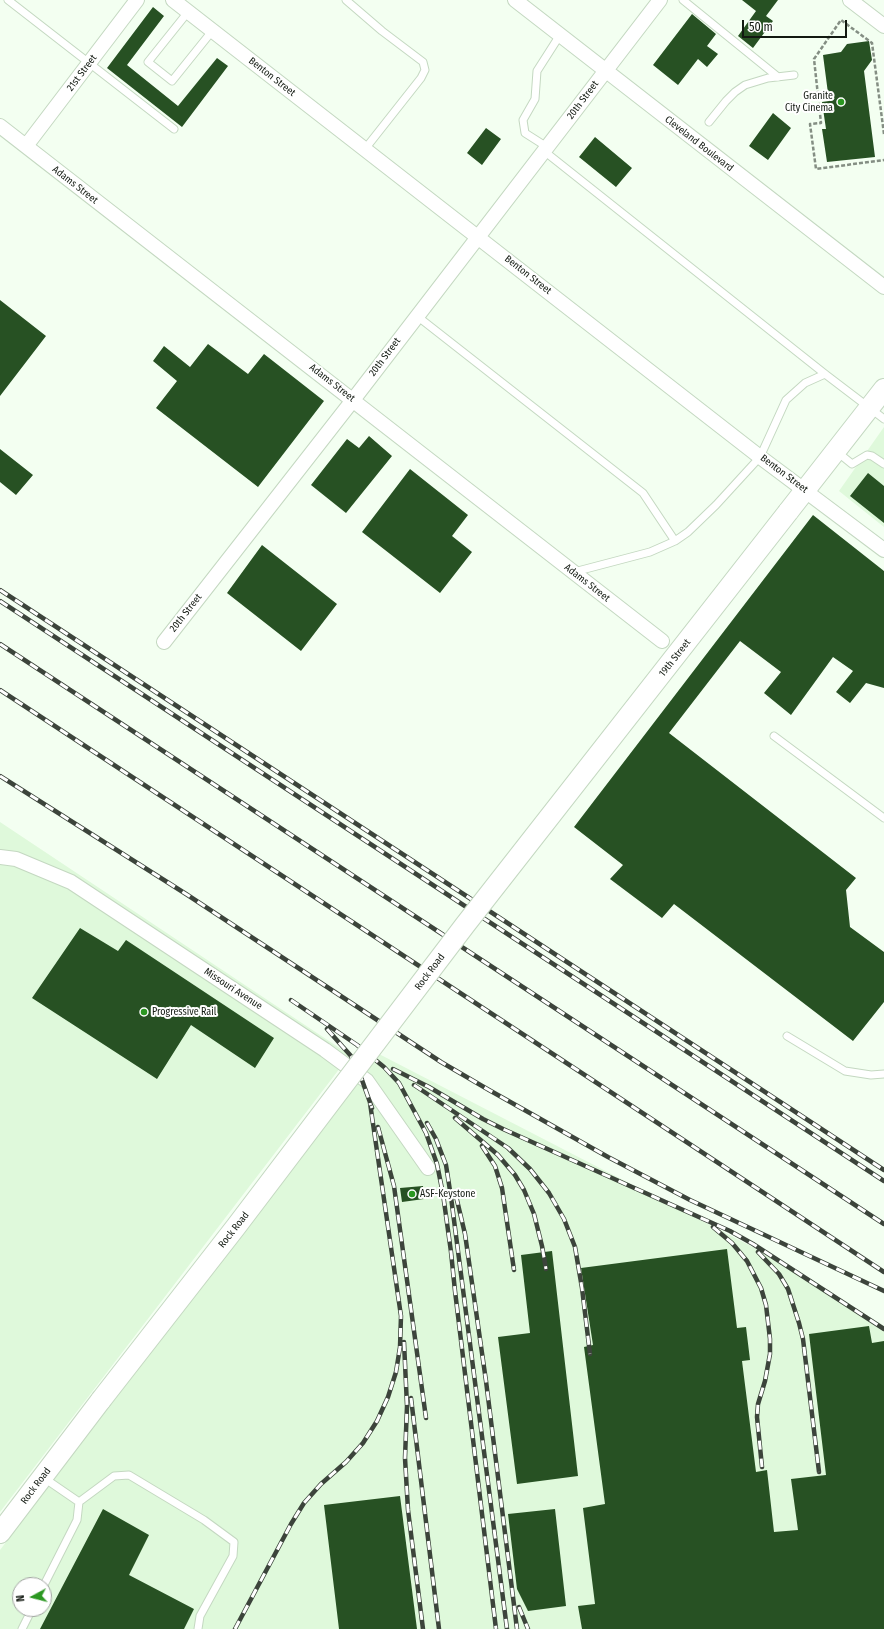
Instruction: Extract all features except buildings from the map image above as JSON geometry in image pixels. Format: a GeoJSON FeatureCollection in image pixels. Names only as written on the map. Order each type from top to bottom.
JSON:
{"type":"FeatureCollection","features":[{"type":"Feature","properties":{"kind":"main road","name":"19th Street"},"geometry":{"type":"LineString","coordinates":[[465,925],[836,451],[876,413],[884,389]]}},
{"type":"Feature","properties":{"kind":"main road","name":"Rock Road"},"geometry":{"type":"LineString","coordinates":[[0,1533],[235,1228],[465,925]]}},
{"type":"Feature","properties":{"kind":"street","name":"21st Street"},"geometry":{"type":"LineString","coordinates":[[26,146],[137,0]]}},
{"type":"Feature","properties":{"kind":"street","name":"Benton Street"},"geometry":{"type":"LineString","coordinates":[[173,0],[805,491],[884,550]]}},
{"type":"Feature","properties":{"kind":"street","name":"Cleveland Boulevard"},"geometry":{"type":"LineString","coordinates":[[515,0],[884,287]]}},
{"type":"Feature","properties":{"kind":"street","name":"20th Street"},"geometry":{"type":"LineString","coordinates":[[164,642],[353,400],[660,0]]}},
{"type":"Feature","properties":{"kind":"street"},"geometry":{"type":"LineString","coordinates":[[850,0],[884,26]]}},
{"type":"Feature","properties":{"kind":"street","name":"Adams Street"},"geometry":{"type":"LineString","coordinates":[[0,126],[662,641]]}},
{"type":"Feature","properties":{"kind":"street","name":"Missouri Avenue"},"geometry":{"type":"LineString","coordinates":[[0,857],[16,859],[71,882],[325,1050],[367,1081],[428,1168]]}},
{"type":"Feature","properties":{"kind":"lane"},"geometry":{"type":"LineString","coordinates":[[8,0],[174,129]]}},
{"type":"Feature","properties":{"kind":"lane"},"geometry":{"type":"LineString","coordinates":[[346,0],[382,31],[423,62],[425,70],[422,78],[365,149]]}},
{"type":"Feature","properties":{"kind":"lane"},"geometry":{"type":"LineString","coordinates":[[683,0],[778,77]]}},
{"type":"Feature","properties":{"kind":"lane"},"geometry":{"type":"LineString","coordinates":[[188,12],[148,62],[172,81],[212,30]]}},
{"type":"Feature","properties":{"kind":"lane"},"geometry":{"type":"LineString","coordinates":[[560,36],[537,71],[535,99],[523,120],[524,133],[546,149],[825,374],[876,413]]}},
{"type":"Feature","properties":{"kind":"lane"},"geometry":{"type":"LineString","coordinates":[[709,122],[730,96],[745,85],[756,81],[794,76]]}},
{"type":"Feature","properties":{"kind":"lane"},"geometry":{"type":"LineString","coordinates":[[417,316],[643,493],[675,541]]}},
{"type":"Feature","properties":{"kind":"lane"},"geometry":{"type":"LineString","coordinates":[[574,572],[650,552],[675,541],[700,522],[760,456],[786,400],[805,383],[825,374]]}},
{"type":"Feature","properties":{"kind":"lane"},"geometry":{"type":"LineString","coordinates":[[836,451],[852,464],[867,455],[872,456],[884,464]]}},
{"type":"Feature","properties":{"kind":"lane"},"geometry":{"type":"LineString","coordinates":[[774,736],[884,818]]}},
{"type":"Feature","properties":{"kind":"lane"},"geometry":{"type":"LineString","coordinates":[[787,1036],[845,1071],[870,1075],[884,1074]]}},
{"type":"Feature","properties":{"kind":"lane"},"geometry":{"type":"LineString","coordinates":[[48,1577],[77,1520],[79,1502],[114,1476],[129,1475],[204,1520],[234,1542],[232,1556],[200,1616],[198,1629]]}},
{"type":"Feature","properties":{"kind":"lane"},"geometry":{"type":"LineString","coordinates":[[42,1477],[79,1502]]}},
{"type":"Feature","properties":{"kind":"lane"},"geometry":{"type":"LineString","coordinates":[[22,1629],[28,1617]]}},
{"type":"Feature","properties":{"kind":"path"},"geometry":{"type":"LineString","coordinates":[[884,134],[872,43],[841,20],[814,59],[821,123],[810,124],[816,169],[884,160]]}},
{"type":"Feature","properties":{"kind":"shaded area"},"geometry":{"type":"Polygon","coordinates":[[[884,427],[884,527],[839,491],[884,427]]]}},
{"type":"Feature","properties":{"kind":"shaded area"},"geometry":{"type":"Polygon","coordinates":[[[0,822],[350,1055],[0,1512],[0,822]]]}},
{"type":"Feature","properties":{"kind":"shaded area"},"geometry":{"type":"Polygon","coordinates":[[[379,1054],[772,1257],[884,1326],[884,1629],[0,1629],[0,1550],[379,1054]]]}},
{"type":"Feature","properties":{"kind":"railway"},"geometry":{"type":"LineString","coordinates":[[0,590],[884,1170]]}},
{"type":"Feature","properties":{"kind":"railway"},"geometry":{"type":"LineString","coordinates":[[0,601],[884,1181]]}},
{"type":"Feature","properties":{"kind":"railway"},"geometry":{"type":"LineString","coordinates":[[0,644],[884,1224]]}},
{"type":"Feature","properties":{"kind":"railway"},"geometry":{"type":"LineString","coordinates":[[0,690],[884,1272]]}},
{"type":"Feature","properties":{"kind":"railway"},"geometry":{"type":"LineString","coordinates":[[0,776],[186,894],[441,1062],[489,1090],[608,1157],[690,1200],[884,1291]]}},
{"type":"Feature","properties":{"kind":"railway"},"geometry":{"type":"LineString","coordinates":[[291,1000],[360,1047]]}},
{"type":"Feature","properties":{"kind":"railway"},"geometry":{"type":"LineString","coordinates":[[327,1029],[351,1056],[362,1080],[372,1108]]}},
{"type":"Feature","properties":{"kind":"railway"},"geometry":{"type":"LineString","coordinates":[[357,1045],[384,1067],[399,1083],[426,1133],[437,1164],[443,1194],[451,1252],[496,1629]]}},
{"type":"Feature","properties":{"kind":"railway"},"geometry":{"type":"LineString","coordinates":[[393,1069],[429,1087],[503,1129],[730,1231],[753,1244],[884,1329]]}},
{"type":"Feature","properties":{"kind":"railway"},"geometry":{"type":"LineString","coordinates":[[414,1085],[508,1148],[530,1169],[549,1193],[564,1219],[575,1247],[582,1288],[590,1354]]}},
{"type":"Feature","properties":{"kind":"railway"},"geometry":{"type":"LineString","coordinates":[[235,1629],[291,1524],[304,1503],[321,1484],[346,1462],[363,1443],[377,1421],[388,1397],[396,1372],[400,1347],[401,1316],[370,1103]]}},
{"type":"Feature","properties":{"kind":"railway"},"geometry":{"type":"LineString","coordinates":[[455,1118],[498,1155],[515,1175],[524,1190],[534,1214],[546,1269]]}},
{"type":"Feature","properties":{"kind":"railway"},"geometry":{"type":"LineString","coordinates":[[427,1123],[436,1139],[446,1165],[507,1629]]}},
{"type":"Feature","properties":{"kind":"railway"},"geometry":{"type":"LineString","coordinates":[[378,1127],[394,1186],[426,1418]]}},
{"type":"Feature","properties":{"kind":"railway"},"geometry":{"type":"LineString","coordinates":[[482,1146],[495,1166],[502,1188],[514,1270]]}},
{"type":"Feature","properties":{"kind":"railway"},"geometry":{"type":"LineString","coordinates":[[456,1196],[465,1234],[486,1381],[517,1629]]}},
{"type":"Feature","properties":{"kind":"railway"},"geometry":{"type":"LineString","coordinates":[[713,1227],[732,1243],[747,1261],[761,1288],[766,1305],[770,1339],[770,1354],[765,1381],[758,1404],[757,1417],[762,1467]]}},
{"type":"Feature","properties":{"kind":"railway"},"geometry":{"type":"LineString","coordinates":[[758,1252],[779,1274],[788,1289],[799,1323],[803,1339],[819,1472]]}},
{"type":"Feature","properties":{"kind":"railway"},"geometry":{"type":"LineString","coordinates":[[404,1342],[407,1406],[405,1458],[408,1510],[423,1629]]}},
{"type":"Feature","properties":{"kind":"railway"},"geometry":{"type":"LineString","coordinates":[[411,1398],[439,1629]]}},
{"type":"Feature","properties":{"kind":"railway"},"geometry":{"type":"LineString","coordinates":[[519,1607],[528,1629]]}},
{"type":"Feature","properties":{"kind":"place","name":"Granite City Cinema"},"geometry":{"type":"Point","coordinates":[841,102]}},
{"type":"Feature","properties":{"kind":"place","name":"Progressive Rail"},"geometry":{"type":"Point","coordinates":[144,1012]}},
{"type":"Feature","properties":{"kind":"place","name":"ASF-Keystone"},"geometry":{"type":"Point","coordinates":[412,1194]}}]}
